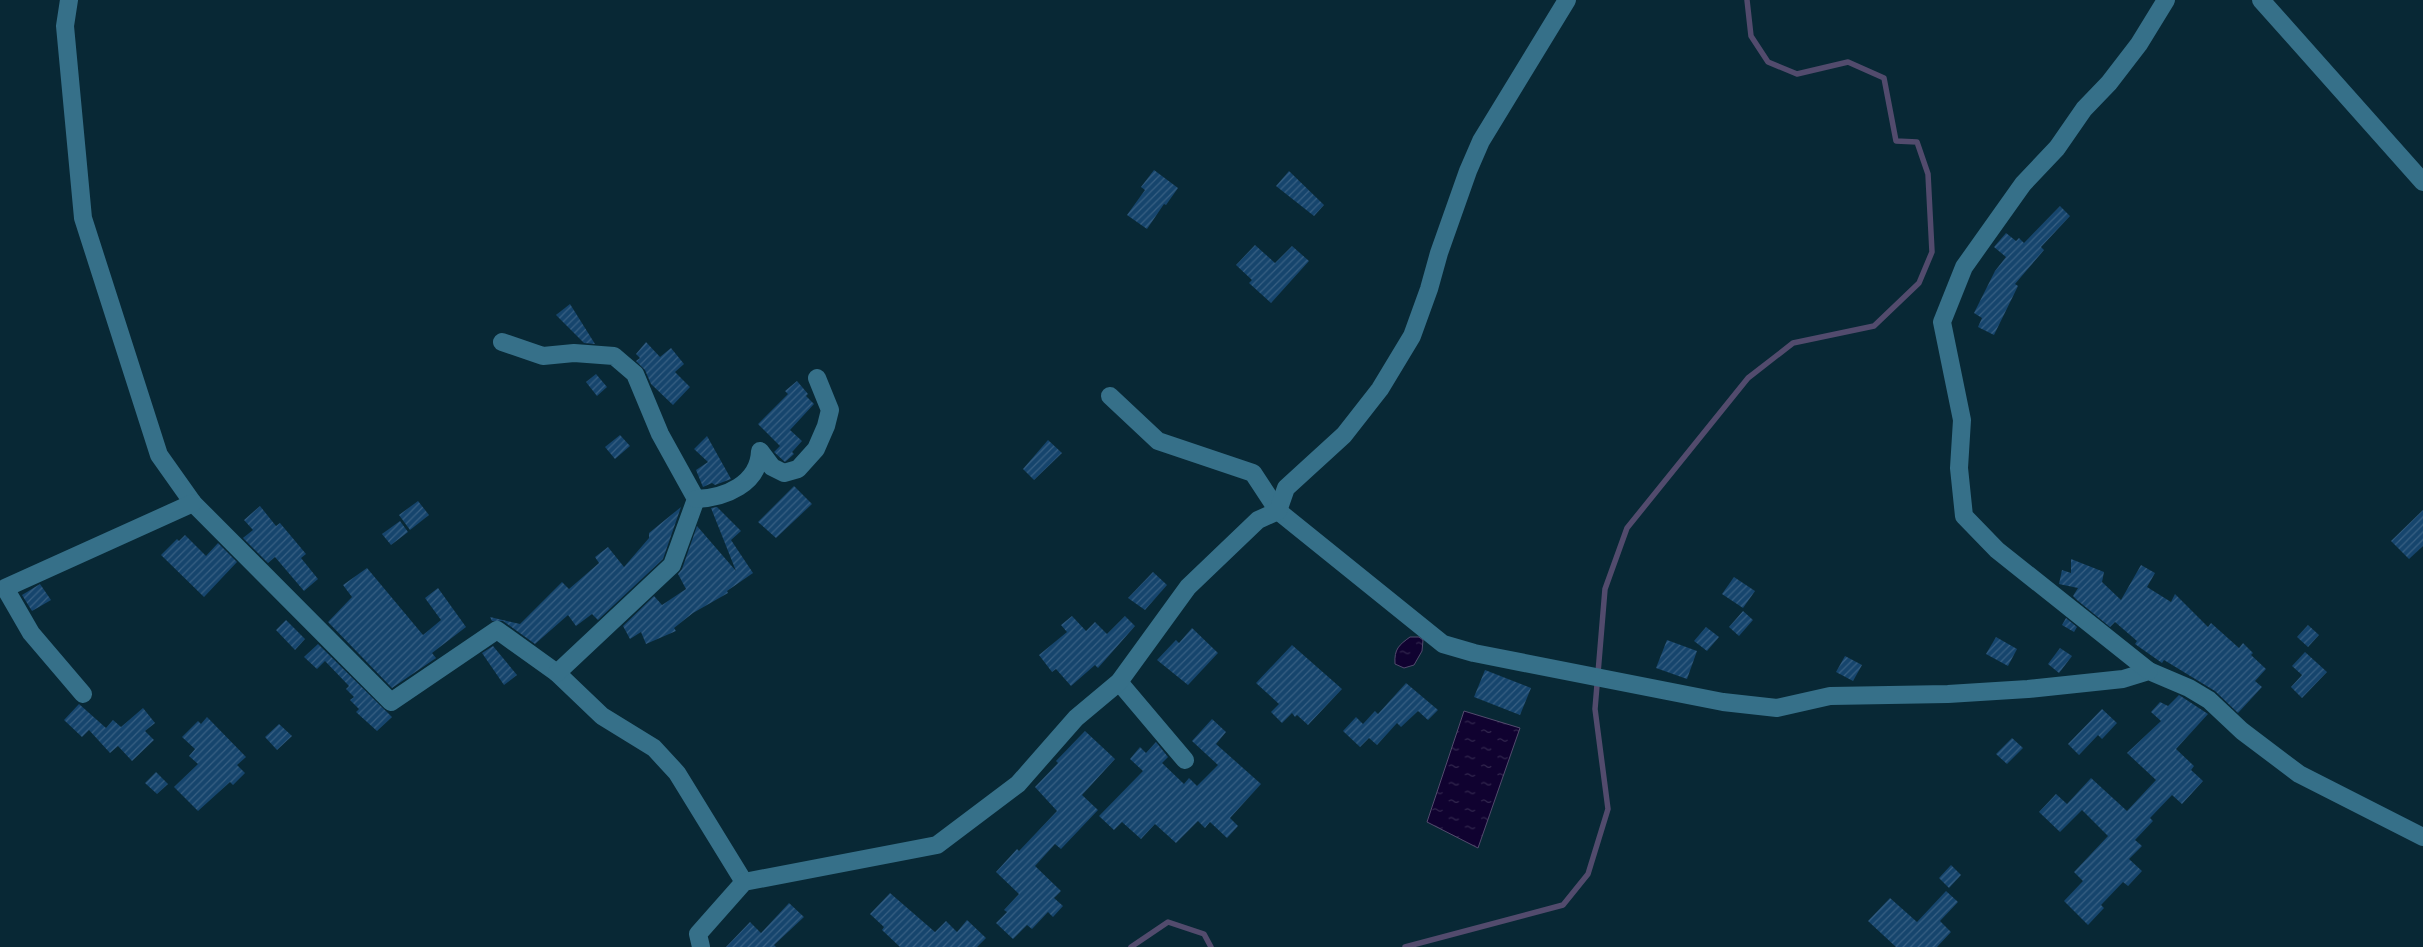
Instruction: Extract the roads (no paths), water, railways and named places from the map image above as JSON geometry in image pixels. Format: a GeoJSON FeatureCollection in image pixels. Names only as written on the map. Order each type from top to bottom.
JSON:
{"type":"FeatureCollection","features":[{"type":"Feature","properties":{"kind":"street"},"geometry":{"type":"LineString","coordinates":[[69,0],[65,26],[82,218],[159,455],[193,503],[391,702],[497,630],[557,673],[602,716],[654,748],[677,773],[744,882]]}},
{"type":"Feature","properties":{"kind":"street"},"geometry":{"type":"LineString","coordinates":[[701,947],[698,934],[744,882],[937,845],[1018,784],[1076,718],[1119,682],[1188,586],[1258,520],[1278,511],[1286,488],[1344,435],[1380,388],[1412,336],[1430,289],[1439,253],[1468,171],[1481,141],[1567,0]]}},
{"type":"Feature","properties":{"kind":"street"},"geometry":{"type":"LineString","coordinates":[[2166,0],[2139,44],[2109,83],[2084,109],[2057,148],[2023,184],[1964,267],[1942,322],[1962,420],[1959,468],[1964,516],[1997,550],[2149,671],[2189,688],[2209,700],[2242,731],[2299,774],[2423,837]]}},
{"type":"Feature","properties":{"kind":"street"},"geometry":{"type":"LineString","coordinates":[[2261,0],[2423,182]]}},
{"type":"Feature","properties":{"kind":"street"},"geometry":{"type":"LineString","coordinates":[[502,342],[543,356],[574,353],[614,356],[634,374],[660,434],[696,499],[672,565],[557,673]]}},
{"type":"Feature","properties":{"kind":"street"},"geometry":{"type":"LineString","coordinates":[[696,499],[714,499],[740,487],[756,470],[760,451],[772,467],[784,473],[798,469],[816,449],[826,426],[830,410],[817,378]]}},
{"type":"Feature","properties":{"kind":"street"},"geometry":{"type":"LineString","coordinates":[[1110,396],[1158,441],[1253,473],[1278,511],[1443,644],[1474,653],[1723,702],[1777,708],[1830,696],[1948,694],[2028,689],[2123,679],[2149,671]]}},
{"type":"Feature","properties":{"kind":"street"},"geometry":{"type":"LineString","coordinates":[[84,694],[31,633],[5,588],[193,503]]}},
{"type":"Feature","properties":{"kind":"street"},"geometry":{"type":"LineString","coordinates":[[1119,682],[1185,760]]}},
{"type":"Feature","properties":{"kind":"water"},"geometry":{"type":"Polygon","coordinates":[[[1410,637],[1419,637],[1423,640],[1422,651],[1414,665],[1404,668],[1395,664],[1395,655],[1400,645],[1410,637]]]}},
{"type":"Feature","properties":{"kind":"water"},"geometry":{"type":"Polygon","coordinates":[[[1464,711],[1520,728],[1478,848],[1427,822],[1464,711]]]}},
{"type":"Feature","properties":{"kind":"waterway"},"geometry":{"type":"LineString","coordinates":[[1405,947],[1563,905],[1588,874],[1608,809],[1595,709],[1605,589],[1627,528],[1748,378],[1793,343],[1874,326],[1919,283],[1932,252],[1928,174],[1917,142],[1896,141],[1884,78],[1848,62],[1797,74],[1768,62],[1751,36],[1747,0]]}},
{"type":"Feature","properties":{"kind":"waterway"},"geometry":{"type":"LineString","coordinates":[[1131,947],[1168,922],[1204,934],[1211,947]]}}]}
